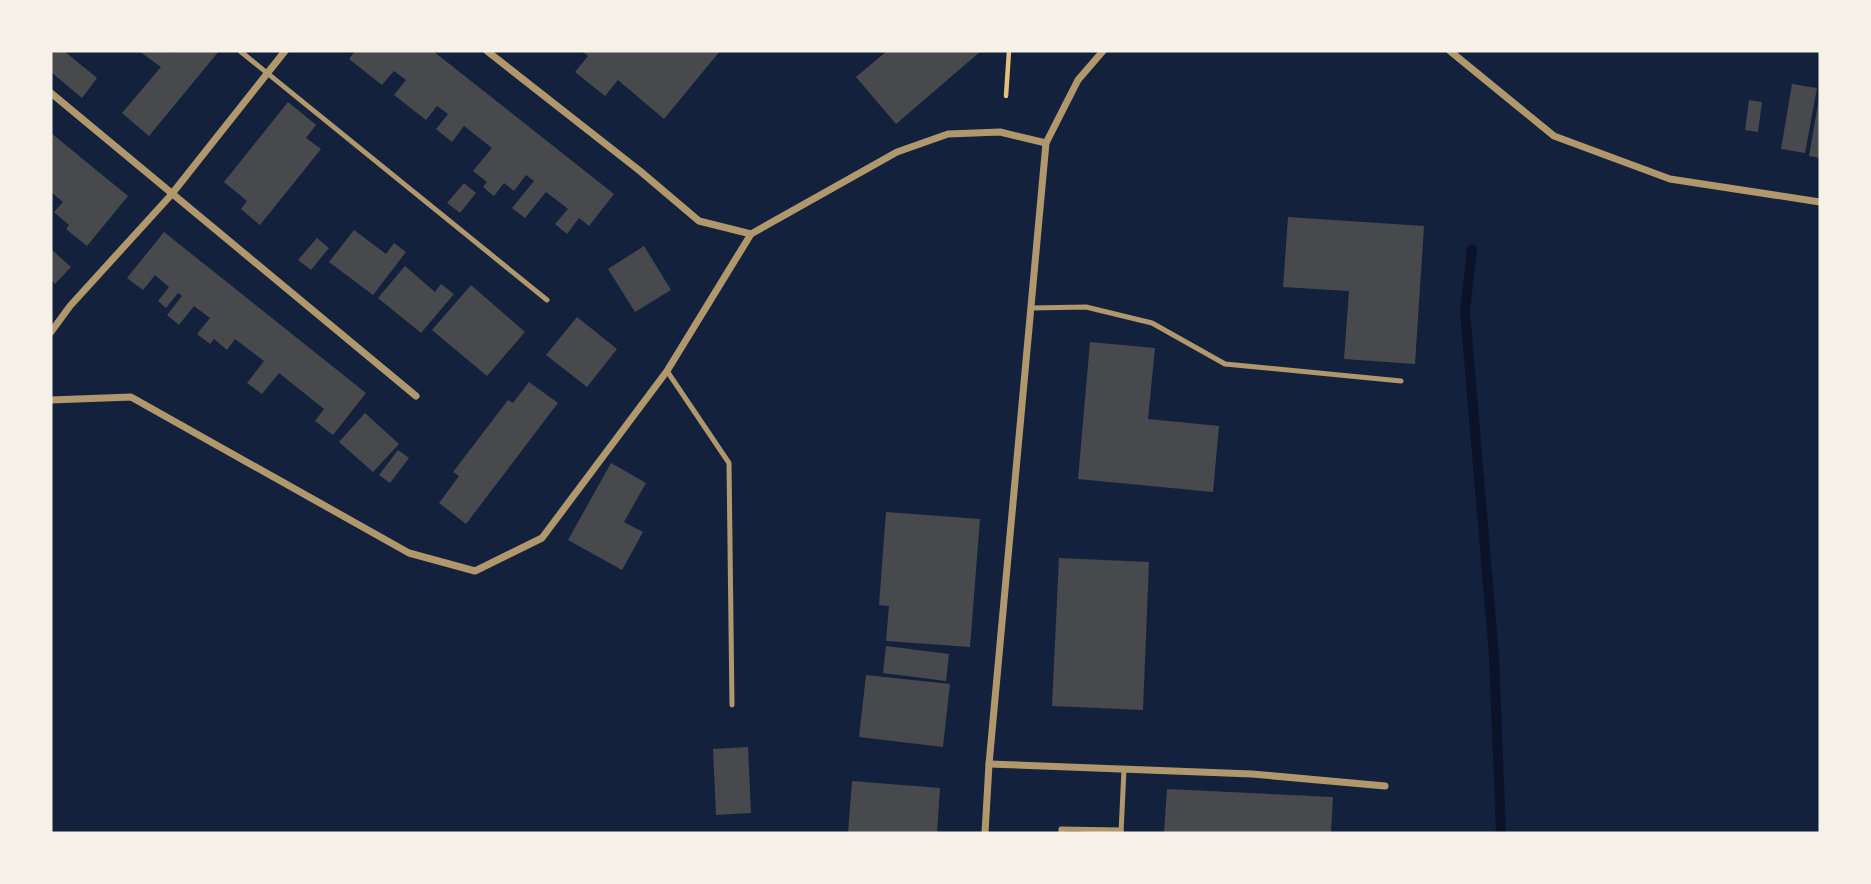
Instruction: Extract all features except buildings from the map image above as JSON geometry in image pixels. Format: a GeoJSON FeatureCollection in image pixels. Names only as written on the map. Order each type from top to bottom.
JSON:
{"type":"FeatureCollection","features":[{"type":"Feature","properties":{"kind":"street"},"geometry":{"type":"LineString","coordinates":[[51,332],[171,195],[285,51]]}},
{"type":"Feature","properties":{"kind":"street"},"geometry":{"type":"LineString","coordinates":[[487,51],[699,221],[751,234]]}},
{"type":"Feature","properties":{"kind":"street"},"geometry":{"type":"LineString","coordinates":[[985,833],[1046,143],[1078,80],[1103,51]]}},
{"type":"Feature","properties":{"kind":"street"},"geometry":{"type":"LineString","coordinates":[[1450,51],[1554,136],[1670,179],[1820,202]]}},
{"type":"Feature","properties":{"kind":"street"},"geometry":{"type":"LineString","coordinates":[[51,93],[415,396]]}},
{"type":"Feature","properties":{"kind":"street"},"geometry":{"type":"LineString","coordinates":[[51,400],[131,397],[409,553],[475,571],[542,538],[667,371],[751,234],[897,152],[948,134],[1000,132],[1046,143]]}},
{"type":"Feature","properties":{"kind":"street"},"geometry":{"type":"LineString","coordinates":[[989,764],[1252,774],[1385,786]]}},
{"type":"Feature","properties":{"kind":"lane"},"geometry":{"type":"LineString","coordinates":[[240,51],[547,300]]}},
{"type":"Feature","properties":{"kind":"lane"},"geometry":{"type":"LineString","coordinates":[[1031,309],[1086,307],[1152,323],[1225,364],[1401,381]]}},
{"type":"Feature","properties":{"kind":"lane"},"geometry":{"type":"LineString","coordinates":[[667,371],[729,463],[732,705]]}},
{"type":"Feature","properties":{"kind":"lane"},"geometry":{"type":"LineString","coordinates":[[1061,833],[1061,830],[1121,832],[1124,769]]}},
{"type":"Feature","properties":{"kind":"path"},"geometry":{"type":"LineString","coordinates":[[1006,96],[1009,51]]}},
{"type":"Feature","properties":{"kind":"waterway"},"geometry":{"type":"LineString","coordinates":[[1472,249],[1465,311],[1494,656],[1501,833]]}}]}
